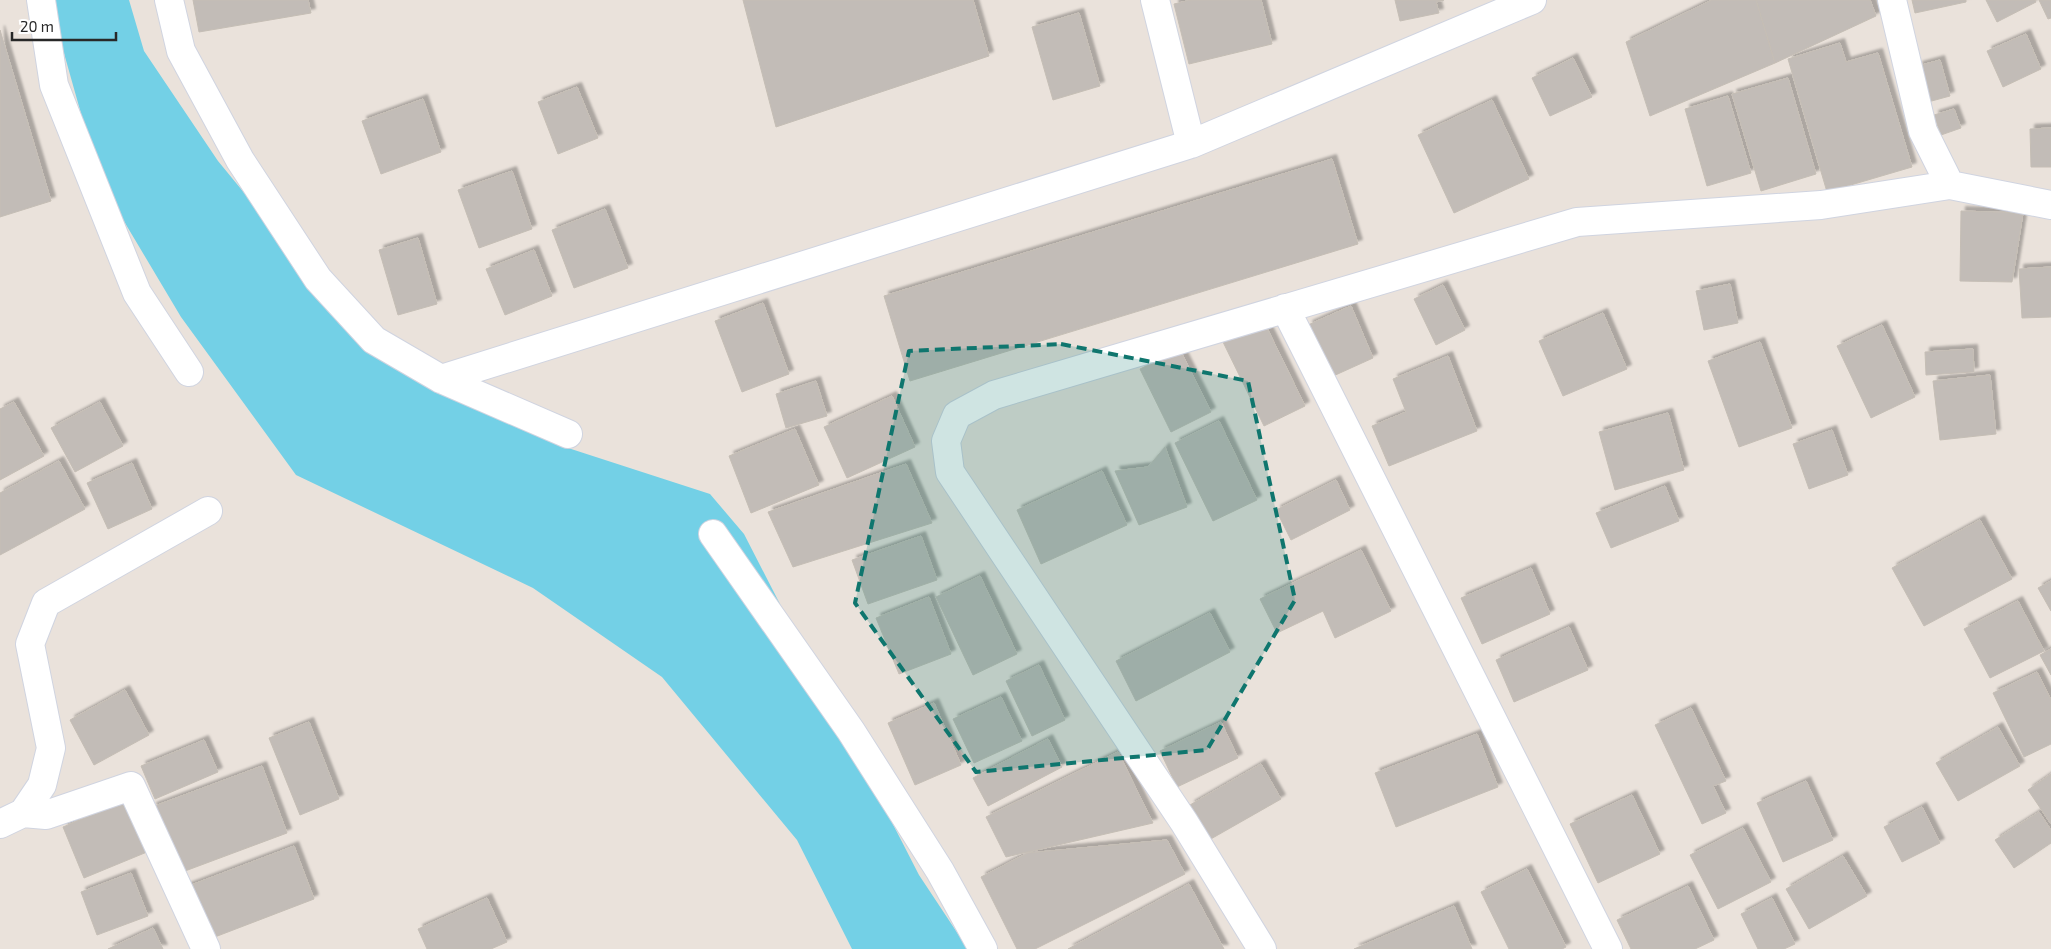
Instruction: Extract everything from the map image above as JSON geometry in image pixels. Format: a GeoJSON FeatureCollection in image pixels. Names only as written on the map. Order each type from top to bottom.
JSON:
{"type":"FeatureCollection","features":[{"type":"Feature","properties":{"kind":"street"},"geometry":{"type":"LineString","coordinates":[[41,0],[54,85],[133,284],[189,372]]}},
{"type":"Feature","properties":{"kind":"street"},"geometry":{"type":"LineString","coordinates":[[169,0],[181,51],[240,160],[318,279],[374,340],[441,379],[568,434]]}},
{"type":"Feature","properties":{"kind":"street"},"geometry":{"type":"LineString","coordinates":[[1155,0],[1191,144]]}},
{"type":"Feature","properties":{"kind":"street"},"geometry":{"type":"LineString","coordinates":[[441,379],[1191,144],[1532,0]]}},
{"type":"Feature","properties":{"kind":"street"},"geometry":{"type":"LineString","coordinates":[[1892,0],[1923,131],[1950,184]]}},
{"type":"Feature","properties":{"kind":"street"},"geometry":{"type":"LineString","coordinates":[[1262,949],[1184,822],[950,472],[946,441],[957,415],[994,395],[1577,222],[1821,205],[1950,184],[2051,206]]}},
{"type":"Feature","properties":{"kind":"street"},"geometry":{"type":"LineString","coordinates":[[1286,308],[1608,949]]}},
{"type":"Feature","properties":{"kind":"street"},"geometry":{"type":"LineString","coordinates":[[11,818],[42,785],[51,748],[30,644],[46,603],[208,511]]}},
{"type":"Feature","properties":{"kind":"street"},"geometry":{"type":"LineString","coordinates":[[713,534],[851,731],[940,871],[983,949]]}},
{"type":"Feature","properties":{"kind":"street"},"geometry":{"type":"LineString","coordinates":[[11,818],[46,815],[131,786],[206,949]]}},
{"type":"Feature","properties":{"kind":"highlighted area"},"geometry":{"type":"Polygon","coordinates":[[[1061,344],[1248,381],[1295,600],[1207,750],[976,772],[855,603],[909,351],[1061,344]]]}},
{"type":"Feature","properties":{"kind":"water"},"geometry":{"type":"Polygon","coordinates":[[[49,0],[129,0],[144,51],[218,161],[375,352],[565,447],[710,494],[744,534],[919,875],[968,949],[852,949],[797,840],[662,677],[533,588],[296,475],[181,317],[100,181],[49,0]]]}},
{"type":"Feature","properties":{"kind":"building"},"geometry":{"type":"Polygon","coordinates":[[[193,0],[308,0],[311,13],[199,32],[193,0]]]}},
{"type":"Feature","properties":{"kind":"building"},"geometry":{"type":"Polygon","coordinates":[[[743,0],[973,0],[989,56],[776,127],[743,0]]]}},
{"type":"Feature","properties":{"kind":"building"},"geometry":{"type":"Polygon","coordinates":[[[1191,0],[1261,0],[1272,44],[1189,64],[1174,4],[1191,0]]]}},
{"type":"Feature","properties":{"kind":"building"},"geometry":{"type":"Polygon","coordinates":[[[1395,0],[1444,0],[1436,2],[1439,13],[1400,21],[1395,0]]]}},
{"type":"Feature","properties":{"kind":"building"},"geometry":{"type":"Polygon","coordinates":[[[1712,0],[1756,0],[1775,63],[1650,116],[1626,42],[1712,0]]]}},
{"type":"Feature","properties":{"kind":"building"},"geometry":{"type":"Polygon","coordinates":[[[1756,0],[1870,0],[1876,16],[1775,63],[1756,0]]]}},
{"type":"Feature","properties":{"kind":"building"},"geometry":{"type":"Polygon","coordinates":[[[1912,0],[1966,0],[1966,2],[1915,13],[1912,0]]]}},
{"type":"Feature","properties":{"kind":"building"},"geometry":{"type":"Polygon","coordinates":[[[1986,0],[2035,0],[2036,2],[1997,22],[1986,0]]]}},
{"type":"Feature","properties":{"kind":"building"},"geometry":{"type":"Polygon","coordinates":[[[2039,0],[2051,0],[2051,18],[2048,19],[2039,0]]]}},
{"type":"Feature","properties":{"kind":"building"},"geometry":{"type":"Polygon","coordinates":[[[1079,13],[1100,86],[1053,100],[1032,27],[1079,13]]]}},
{"type":"Feature","properties":{"kind":"building"},"geometry":{"type":"Polygon","coordinates":[[[0,30],[51,201],[0,217],[0,30]]]}},
{"type":"Feature","properties":{"kind":"building"},"geometry":{"type":"Polygon","coordinates":[[[2026,34],[2041,69],[2003,87],[1987,51],[2026,34]]]}},
{"type":"Feature","properties":{"kind":"building"},"geometry":{"type":"Polygon","coordinates":[[[1840,43],[1846,62],[1878,53],[1912,167],[1827,192],[1788,59],[1840,43]]]}},
{"type":"Feature","properties":{"kind":"building"},"geometry":{"type":"Polygon","coordinates":[[[1573,58],[1592,97],[1550,116],[1532,78],[1573,58]]]}},
{"type":"Feature","properties":{"kind":"building"},"geometry":{"type":"Polygon","coordinates":[[[1940,60],[1950,96],[1928,102],[1918,66],[1940,60]]]}},
{"type":"Feature","properties":{"kind":"building"},"geometry":{"type":"Polygon","coordinates":[[[1788,78],[1816,174],[1761,191],[1732,94],[1788,78]]]}},
{"type":"Feature","properties":{"kind":"building"},"geometry":{"type":"Polygon","coordinates":[[[577,87],[598,138],[558,154],[538,102],[577,87]]]}},
{"type":"Feature","properties":{"kind":"building"},"geometry":{"type":"Polygon","coordinates":[[[1728,96],[1751,173],[1707,186],[1685,109],[1728,96]]]}},
{"type":"Feature","properties":{"kind":"building"},"geometry":{"type":"Polygon","coordinates":[[[423,99],[441,152],[381,174],[362,121],[423,99]]]}},
{"type":"Feature","properties":{"kind":"building"},"geometry":{"type":"Polygon","coordinates":[[[1492,100],[1529,179],[1454,213],[1418,135],[1492,100]]]}},
{"type":"Feature","properties":{"kind":"building"},"geometry":{"type":"Polygon","coordinates":[[[1954,109],[1961,128],[1941,135],[1934,115],[1954,109]]]}},
{"type":"Feature","properties":{"kind":"building"},"geometry":{"type":"Polygon","coordinates":[[[2051,128],[2051,167],[2031,167],[2030,129],[2051,128]]]}},
{"type":"Feature","properties":{"kind":"building"},"geometry":{"type":"Polygon","coordinates":[[[1332,159],[1358,244],[910,381],[884,296],[1332,159]]]}},
{"type":"Feature","properties":{"kind":"building"},"geometry":{"type":"Polygon","coordinates":[[[512,171],[532,229],[479,248],[458,190],[512,171]]]}},
{"type":"Feature","properties":{"kind":"building"},"geometry":{"type":"Polygon","coordinates":[[[605,209],[628,268],[574,288],[552,230],[605,209]]]}},
{"type":"Feature","properties":{"kind":"building"},"geometry":{"type":"Polygon","coordinates":[[[1961,211],[2023,213],[2012,282],[1960,281],[1961,211]]]}},
{"type":"Feature","properties":{"kind":"building"},"geometry":{"type":"Polygon","coordinates":[[[418,238],[437,304],[398,315],[379,250],[418,238]]]}},
{"type":"Feature","properties":{"kind":"building"},"geometry":{"type":"Polygon","coordinates":[[[534,250],[552,296],[505,315],[486,269],[534,250]]]}},
{"type":"Feature","properties":{"kind":"building"},"geometry":{"type":"Polygon","coordinates":[[[2051,267],[2051,317],[2022,318],[2019,269],[2051,267]]]}},
{"type":"Feature","properties":{"kind":"building"},"geometry":{"type":"Polygon","coordinates":[[[1730,284],[1738,323],[1704,330],[1696,291],[1730,284]]]}},
{"type":"Feature","properties":{"kind":"building"},"geometry":{"type":"Polygon","coordinates":[[[1443,285],[1465,330],[1436,345],[1414,299],[1443,285]]]}},
{"type":"Feature","properties":{"kind":"building"},"geometry":{"type":"Polygon","coordinates":[[[763,303],[789,374],[742,392],[715,321],[763,303]]]}},
{"type":"Feature","properties":{"kind":"building"},"geometry":{"type":"Polygon","coordinates":[[[1351,306],[1373,358],[1331,377],[1308,325],[1351,306]]]}},
{"type":"Feature","properties":{"kind":"building"},"geometry":{"type":"Polygon","coordinates":[[[1603,313],[1627,369],[1563,396],[1539,341],[1603,313]]]}},
{"type":"Feature","properties":{"kind":"building"},"geometry":{"type":"Polygon","coordinates":[[[1264,322],[1305,406],[1264,426],[1223,342],[1264,322]]]}},
{"type":"Feature","properties":{"kind":"building"},"geometry":{"type":"Polygon","coordinates":[[[1882,325],[1915,397],[1871,418],[1837,346],[1882,325]]]}},
{"type":"Feature","properties":{"kind":"building"},"geometry":{"type":"Polygon","coordinates":[[[1760,342],[1792,428],[1739,447],[1708,361],[1760,342]]]}},
{"type":"Feature","properties":{"kind":"building"},"geometry":{"type":"Polygon","coordinates":[[[1973,349],[1974,372],[1926,375],[1925,352],[1973,349]]]}},
{"type":"Feature","properties":{"kind":"building"},"geometry":{"type":"Polygon","coordinates":[[[1180,350],[1211,412],[1171,432],[1140,369],[1180,350]]]}},
{"type":"Feature","properties":{"kind":"building"},"geometry":{"type":"Polygon","coordinates":[[[1448,356],[1477,431],[1389,466],[1372,426],[1406,412],[1393,379],[1448,356]]]}},
{"type":"Feature","properties":{"kind":"building"},"geometry":{"type":"Polygon","coordinates":[[[1990,375],[1996,434],[1940,440],[1933,381],[1990,375]]]}},
{"type":"Feature","properties":{"kind":"building"},"geometry":{"type":"Polygon","coordinates":[[[816,381],[827,416],[786,428],[776,394],[816,381]]]}},
{"type":"Feature","properties":{"kind":"building"},"geometry":{"type":"Polygon","coordinates":[[[892,396],[915,447],[847,478],[824,427],[892,396]]]}},
{"type":"Feature","properties":{"kind":"building"},"geometry":{"type":"Polygon","coordinates":[[[14,402],[44,456],[0,480],[0,409],[14,402]]]}},
{"type":"Feature","properties":{"kind":"building"},"geometry":{"type":"Polygon","coordinates":[[[100,402],[123,446],[75,472],[51,428],[100,402]]]}},
{"type":"Feature","properties":{"kind":"building"},"geometry":{"type":"Polygon","coordinates":[[[1668,413],[1684,470],[1615,490],[1599,432],[1668,413]]]}},
{"type":"Feature","properties":{"kind":"building"},"geometry":{"type":"Polygon","coordinates":[[[1219,421],[1257,500],[1213,521],[1175,443],[1219,421]]]}},
{"type":"Feature","properties":{"kind":"building"},"geometry":{"type":"Polygon","coordinates":[[[795,429],[819,485],[751,513],[729,456],[795,429]]]}},
{"type":"Feature","properties":{"kind":"building"},"geometry":{"type":"Polygon","coordinates":[[[1832,430],[1848,475],[1809,489],[1793,444],[1832,430]]]}},
{"type":"Feature","properties":{"kind":"building"},"geometry":{"type":"Polygon","coordinates":[[[1165,447],[1187,507],[1139,525],[1115,471],[1148,467],[1165,447]]]}},
{"type":"Feature","properties":{"kind":"building"},"geometry":{"type":"Polygon","coordinates":[[[59,461],[85,509],[0,555],[0,493],[59,461]]]}},
{"type":"Feature","properties":{"kind":"building"},"geometry":{"type":"Polygon","coordinates":[[[132,463],[152,509],[108,529],[87,483],[132,463]]]}},
{"type":"Feature","properties":{"kind":"building"},"geometry":{"type":"Polygon","coordinates":[[[906,464],[932,523],[793,567],[768,512],[906,464]]]}},
{"type":"Feature","properties":{"kind":"building"},"geometry":{"type":"Polygon","coordinates":[[[1102,471],[1127,525],[1041,564],[1017,510],[1102,471]]]}},
{"type":"Feature","properties":{"kind":"building"},"geometry":{"type":"Polygon","coordinates":[[[1336,480],[1350,510],[1291,540],[1276,510],[1336,480]]]}},
{"type":"Feature","properties":{"kind":"building"},"geometry":{"type":"Polygon","coordinates":[[[1665,486],[1679,521],[1611,548],[1596,513],[1665,486]]]}},
{"type":"Feature","properties":{"kind":"building"},"geometry":{"type":"Polygon","coordinates":[[[1980,520],[2012,579],[1924,626],[1892,568],[1980,520]]]}},
{"type":"Feature","properties":{"kind":"building"},"geometry":{"type":"Polygon","coordinates":[[[921,536],[937,580],[868,604],[852,560],[921,536]]]}},
{"type":"Feature","properties":{"kind":"building"},"geometry":{"type":"Polygon","coordinates":[[[1361,550],[1391,611],[1335,638],[1323,611],[1277,633],[1260,599],[1361,550]]]}},
{"type":"Feature","properties":{"kind":"building"},"geometry":{"type":"Polygon","coordinates":[[[1531,568],[1550,614],[1482,644],[1461,598],[1531,568]]]}},
{"type":"Feature","properties":{"kind":"building"},"geometry":{"type":"Polygon","coordinates":[[[980,576],[1017,654],[973,675],[936,597],[980,576]]]}},
{"type":"Feature","properties":{"kind":"building"},"geometry":{"type":"Polygon","coordinates":[[[2051,581],[2051,611],[2038,588],[2051,581]]]}},
{"type":"Feature","properties":{"kind":"building"},"geometry":{"type":"Polygon","coordinates":[[[929,597],[951,654],[899,674],[876,618],[929,597]]]}},
{"type":"Feature","properties":{"kind":"building"},"geometry":{"type":"Polygon","coordinates":[[[2018,601],[2044,651],[1990,678],[1964,629],[2018,601]]]}},
{"type":"Feature","properties":{"kind":"building"},"geometry":{"type":"Polygon","coordinates":[[[1210,613],[1230,652],[1136,701],[1116,661],[1210,613]]]}},
{"type":"Feature","properties":{"kind":"building"},"geometry":{"type":"Polygon","coordinates":[[[1569,627],[1588,670],[1514,702],[1496,660],[1569,627]]]}},
{"type":"Feature","properties":{"kind":"building"},"geometry":{"type":"Polygon","coordinates":[[[2051,649],[2051,675],[2040,655],[2051,649]]]}},
{"type":"Feature","properties":{"kind":"building"},"geometry":{"type":"Polygon","coordinates":[[[1039,665],[1065,720],[1032,736],[1006,681],[1039,665]]]}},
{"type":"Feature","properties":{"kind":"building"},"geometry":{"type":"Polygon","coordinates":[[[2037,672],[2051,700],[2051,744],[2024,757],[1993,693],[2037,672]]]}},
{"type":"Feature","properties":{"kind":"building"},"geometry":{"type":"Polygon","coordinates":[[[125,690],[149,735],[94,765],[70,720],[125,690]]]}},
{"type":"Feature","properties":{"kind":"building"},"geometry":{"type":"Polygon","coordinates":[[[1001,697],[1022,741],[974,763],[953,719],[1001,697]]]}},
{"type":"Feature","properties":{"kind":"building"},"geometry":{"type":"Polygon","coordinates":[[[934,703],[961,765],[915,785],[888,723],[934,703]]]}},
{"type":"Feature","properties":{"kind":"building"},"geometry":{"type":"Polygon","coordinates":[[[1691,708],[1726,781],[1713,786],[1726,813],[1702,824],[1655,725],[1691,708]]]}},
{"type":"Feature","properties":{"kind":"building"},"geometry":{"type":"Polygon","coordinates":[[[309,722],[339,799],[300,815],[269,738],[309,722]]]}},
{"type":"Feature","properties":{"kind":"building"},"geometry":{"type":"Polygon","coordinates":[[[1221,722],[1238,758],[1177,787],[1160,751],[1221,722]]]}},
{"type":"Feature","properties":{"kind":"building"},"geometry":{"type":"Polygon","coordinates":[[[1998,727],[2020,766],[1958,801],[1936,763],[1998,727]]]}},
{"type":"Feature","properties":{"kind":"building"},"geometry":{"type":"Polygon","coordinates":[[[1477,734],[1498,787],[1396,827],[1375,773],[1477,734]]]}},
{"type":"Feature","properties":{"kind":"building"},"geometry":{"type":"Polygon","coordinates":[[[1048,739],[1062,767],[988,806],[973,778],[1048,739]]]}},
{"type":"Feature","properties":{"kind":"building"},"geometry":{"type":"Polygon","coordinates":[[[204,740],[218,772],[155,799],[141,766],[204,740]]]}},
{"type":"Feature","properties":{"kind":"building"},"geometry":{"type":"Polygon","coordinates":[[[1118,752],[1153,823],[1006,857],[986,817],[1118,752]]]}},
{"type":"Feature","properties":{"kind":"building"},"geometry":{"type":"Polygon","coordinates":[[[1261,764],[1281,799],[1209,840],[1190,805],[1261,764]]]}},
{"type":"Feature","properties":{"kind":"building"},"geometry":{"type":"Polygon","coordinates":[[[262,766],[287,833],[177,874],[152,807],[262,766]]]}},
{"type":"Feature","properties":{"kind":"building"},"geometry":{"type":"Polygon","coordinates":[[[2051,774],[2051,824],[2028,790],[2051,774]]]}},
{"type":"Feature","properties":{"kind":"building"},"geometry":{"type":"Polygon","coordinates":[[[1806,781],[1833,840],[1783,862],[1757,803],[1806,781]]]}},
{"type":"Feature","properties":{"kind":"building"},"geometry":{"type":"Polygon","coordinates":[[[1632,795],[1660,854],[1598,883],[1570,824],[1632,795]]]}},
{"type":"Feature","properties":{"kind":"building"},"geometry":{"type":"Polygon","coordinates":[[[126,801],[147,852],[84,878],[63,827],[126,801]]]}},
{"type":"Feature","properties":{"kind":"building"},"geometry":{"type":"Polygon","coordinates":[[[1922,807],[1940,843],[1902,862],[1884,827],[1922,807]]]}},
{"type":"Feature","properties":{"kind":"building"},"geometry":{"type":"Polygon","coordinates":[[[2039,812],[2051,830],[2051,843],[2014,868],[1995,840],[2039,812]]]}},
{"type":"Feature","properties":{"kind":"building"},"geometry":{"type":"Polygon","coordinates":[[[1743,828],[1771,882],[1718,909],[1690,855],[1743,828]]]}},
{"type":"Feature","properties":{"kind":"building"},"geometry":{"type":"Polygon","coordinates":[[[1167,840],[1185,874],[1035,949],[1017,949],[981,877],[1028,853],[1167,840]]]}},
{"type":"Feature","properties":{"kind":"building"},"geometry":{"type":"Polygon","coordinates":[[[294,846],[314,899],[207,940],[186,887],[294,846]]]}},
{"type":"Feature","properties":{"kind":"building"},"geometry":{"type":"Polygon","coordinates":[[[1843,856],[1867,896],[1809,929],[1786,889],[1843,856]]]}},
{"type":"Feature","properties":{"kind":"building"},"geometry":{"type":"Polygon","coordinates":[[[1527,869],[1566,947],[1562,949],[1509,949],[1481,892],[1527,869]]]}},
{"type":"Feature","properties":{"kind":"building"},"geometry":{"type":"Polygon","coordinates":[[[131,873],[148,916],[97,935],[81,892],[131,873]]]}},
{"type":"Feature","properties":{"kind":"building"},"geometry":{"type":"Polygon","coordinates":[[[1189,884],[1224,949],[1068,949],[1189,884]]]}},
{"type":"Feature","properties":{"kind":"building"},"geometry":{"type":"Polygon","coordinates":[[[1688,886],[1714,940],[1695,949],[1631,949],[1617,920],[1688,886]]]}},
{"type":"Feature","properties":{"kind":"building"},"geometry":{"type":"Polygon","coordinates":[[[487,898],[507,942],[491,949],[427,949],[418,929],[487,898]]]}},
{"type":"Feature","properties":{"kind":"building"},"geometry":{"type":"Polygon","coordinates":[[[1772,898],[1795,944],[1784,949],[1758,949],[1741,914],[1772,898]]]}},
{"type":"Feature","properties":{"kind":"building"},"geometry":{"type":"Polygon","coordinates":[[[1454,906],[1472,949],[1354,949],[1454,906]]]}},
{"type":"Feature","properties":{"kind":"building"},"geometry":{"type":"Polygon","coordinates":[[[153,928],[163,949],[108,949],[153,928]]]}}]}
